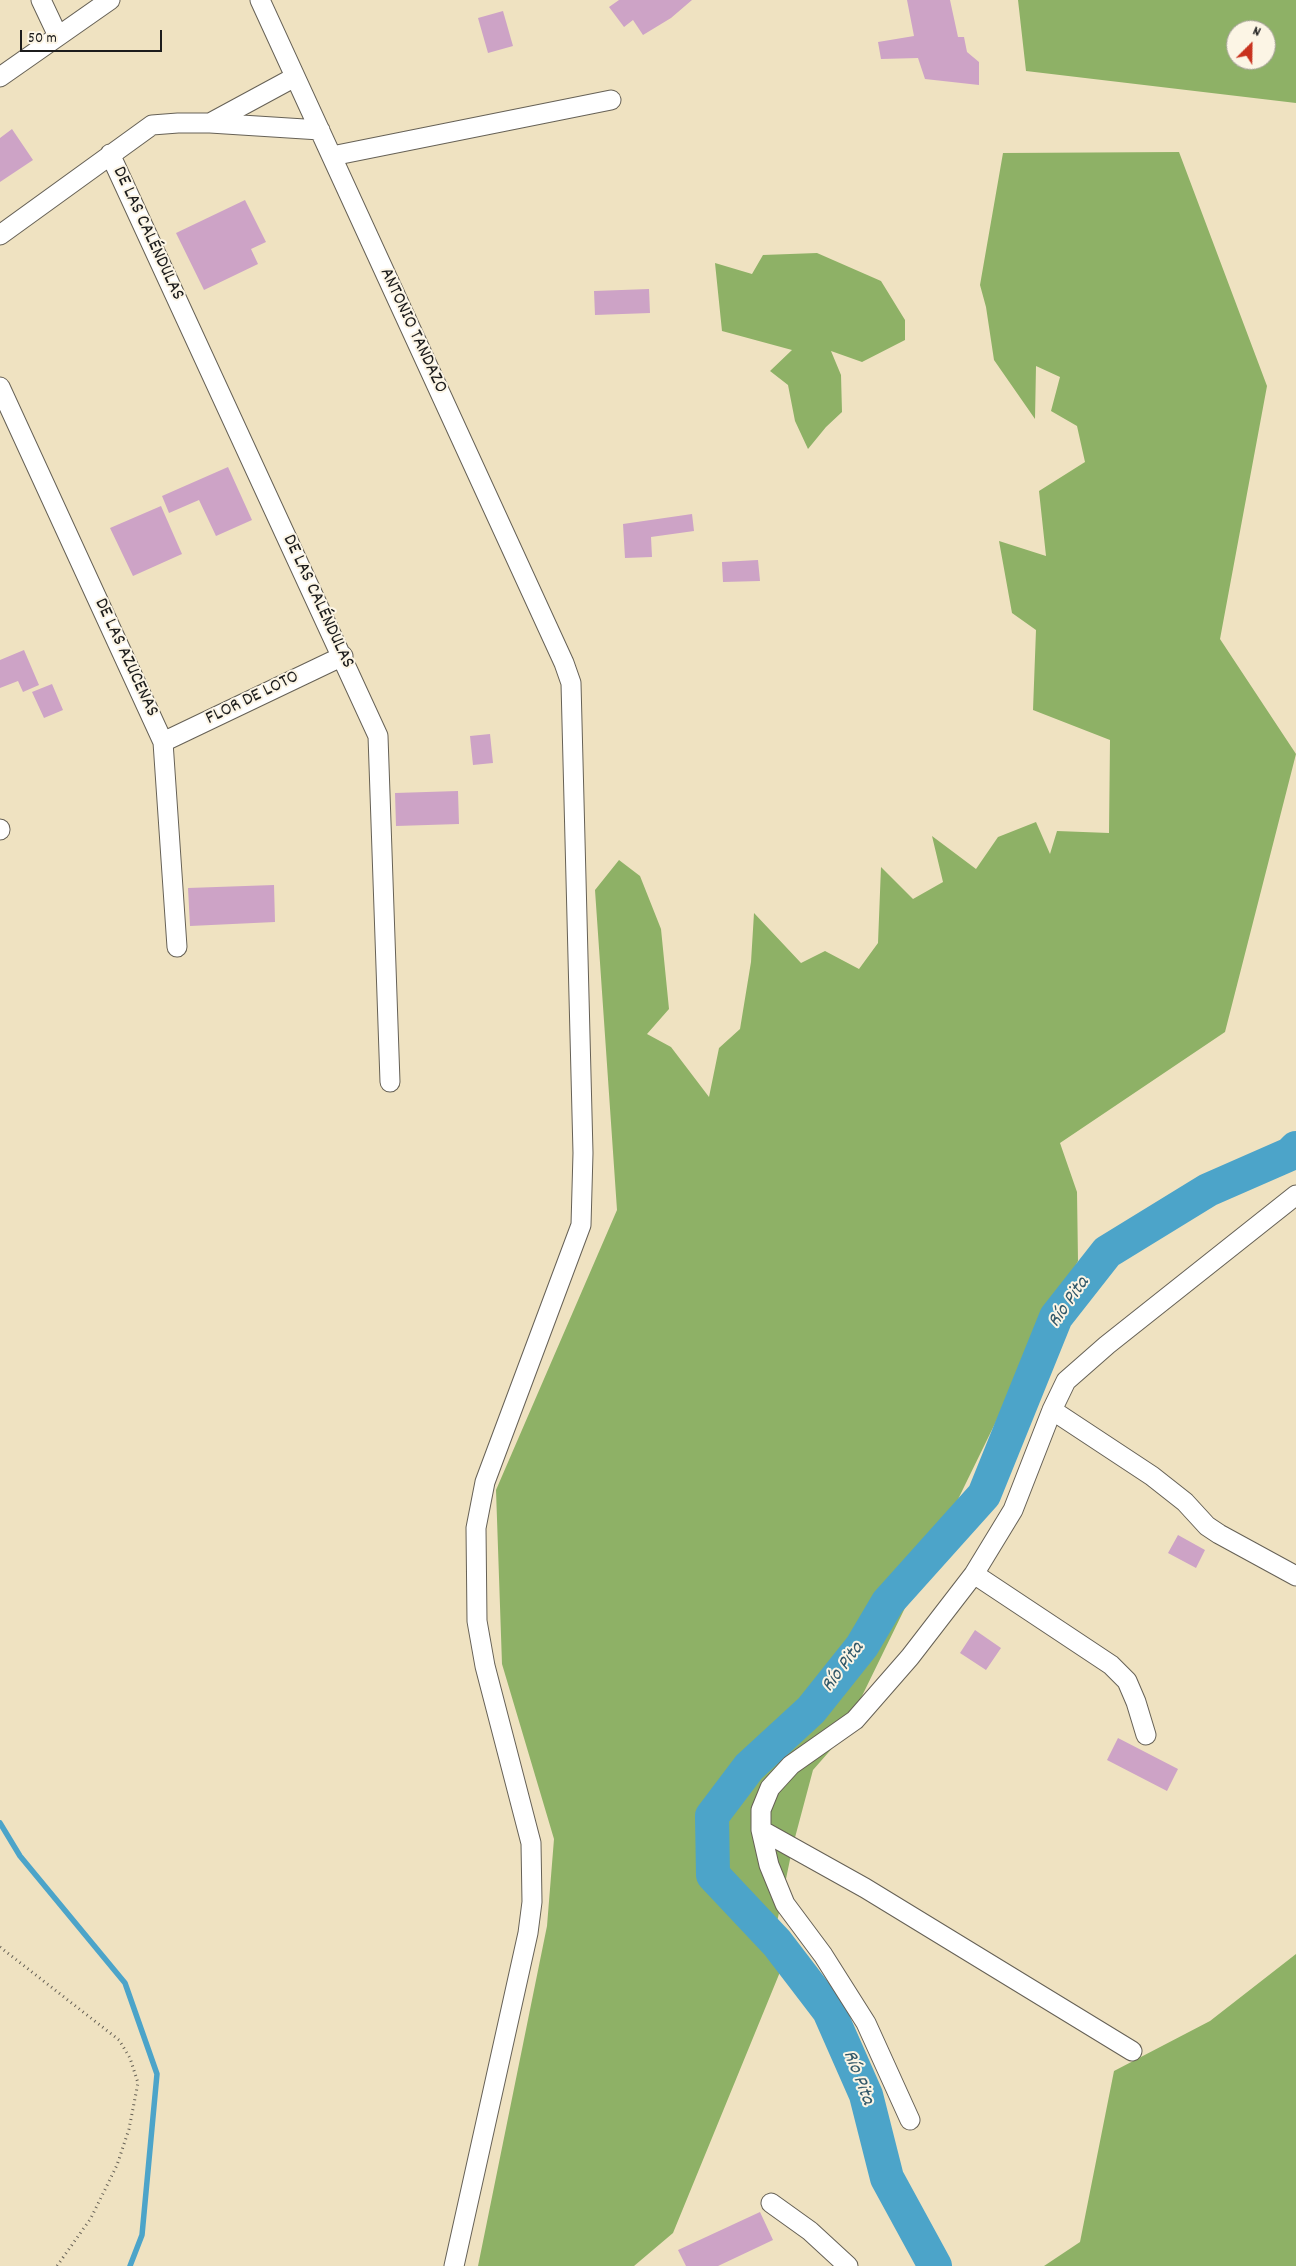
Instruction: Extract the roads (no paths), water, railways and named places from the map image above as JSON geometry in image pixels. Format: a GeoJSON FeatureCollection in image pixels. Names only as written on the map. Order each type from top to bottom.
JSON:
{"type":"FeatureCollection","features":[{"type":"Feature","properties":{"kind":"street"},"geometry":{"type":"LineString","coordinates":[[41,0],[58,36]]}},
{"type":"Feature","properties":{"kind":"street"},"geometry":{"type":"LineString","coordinates":[[0,77],[110,0]]}},
{"type":"Feature","properties":{"kind":"street","name":"ANTONIO TANDAZO"},"geometry":{"type":"LineString","coordinates":[[260,0],[564,662],[571,683],[584,1189],[581,1225],[486,1482],[476,1528],[477,1621],[485,1666],[531,1843],[532,1902],[528,1933],[454,2266]]}},
{"type":"Feature","properties":{"kind":"street"},"geometry":{"type":"LineString","coordinates":[[210,123],[295,77]]}},
{"type":"Feature","properties":{"kind":"street"},"geometry":{"type":"LineString","coordinates":[[332,156],[611,100]]}},
{"type":"Feature","properties":{"kind":"street"},"geometry":{"type":"LineString","coordinates":[[0,235],[152,125],[210,123],[320,130]]}},
{"type":"Feature","properties":{"kind":"street","name":"DE LAS CALÉNDULAS"},"geometry":{"type":"LineString","coordinates":[[110,154],[343,656],[380,742],[390,1082]]}},
{"type":"Feature","properties":{"kind":"street","name":"DE LAS AZUCENAS"},"geometry":{"type":"LineString","coordinates":[[0,388],[163,742],[177,947]]}},
{"type":"Feature","properties":{"kind":"street","name":"FLOR DE LOTO"},"geometry":{"type":"LineString","coordinates":[[163,742],[343,656]]}},
{"type":"Feature","properties":{"kind":"street"},"geometry":{"type":"LineString","coordinates":[[910,2120],[866,2023],[822,1955],[785,1904],[769,1865],[761,1830],[761,1810],[770,1788],[791,1765],[854,1720],[910,1657],[974,1574],[1013,1510],[1052,1410],[1066,1381],[1107,1345],[1296,1195]]}},
{"type":"Feature","properties":{"kind":"street"},"geometry":{"type":"LineString","coordinates":[[1052,1410],[1152,1476],[1185,1502],[1207,1526],[1296,1576]]}},
{"type":"Feature","properties":{"kind":"street"},"geometry":{"type":"LineString","coordinates":[[974,1574],[1111,1665],[1127,1681],[1136,1702],[1146,1735]]}},
{"type":"Feature","properties":{"kind":"street"},"geometry":{"type":"LineString","coordinates":[[761,1830],[865,1888],[1132,2051]]}},
{"type":"Feature","properties":{"kind":"street"},"geometry":{"type":"LineString","coordinates":[[771,2203],[810,2231],[848,2266]]}},
{"type":"Feature","properties":{"kind":"waterway","name":"Río Pita"},"geometry":{"type":"LineString","coordinates":[[935,2266],[887,2178],[866,2095],[829,2011],[777,1943],[713,1875],[712,1816],[749,1767],[811,1710],[862,1646],[888,1602],[984,1495],[1056,1317],[1107,1252],[1208,1190],[1290,1154],[1296,1148]]}},
{"type":"Feature","properties":{"kind":"waterway"},"geometry":{"type":"LineString","coordinates":[[0,1823],[20,1856],[125,1983],[157,2074],[142,2235],[130,2266]]}}]}
